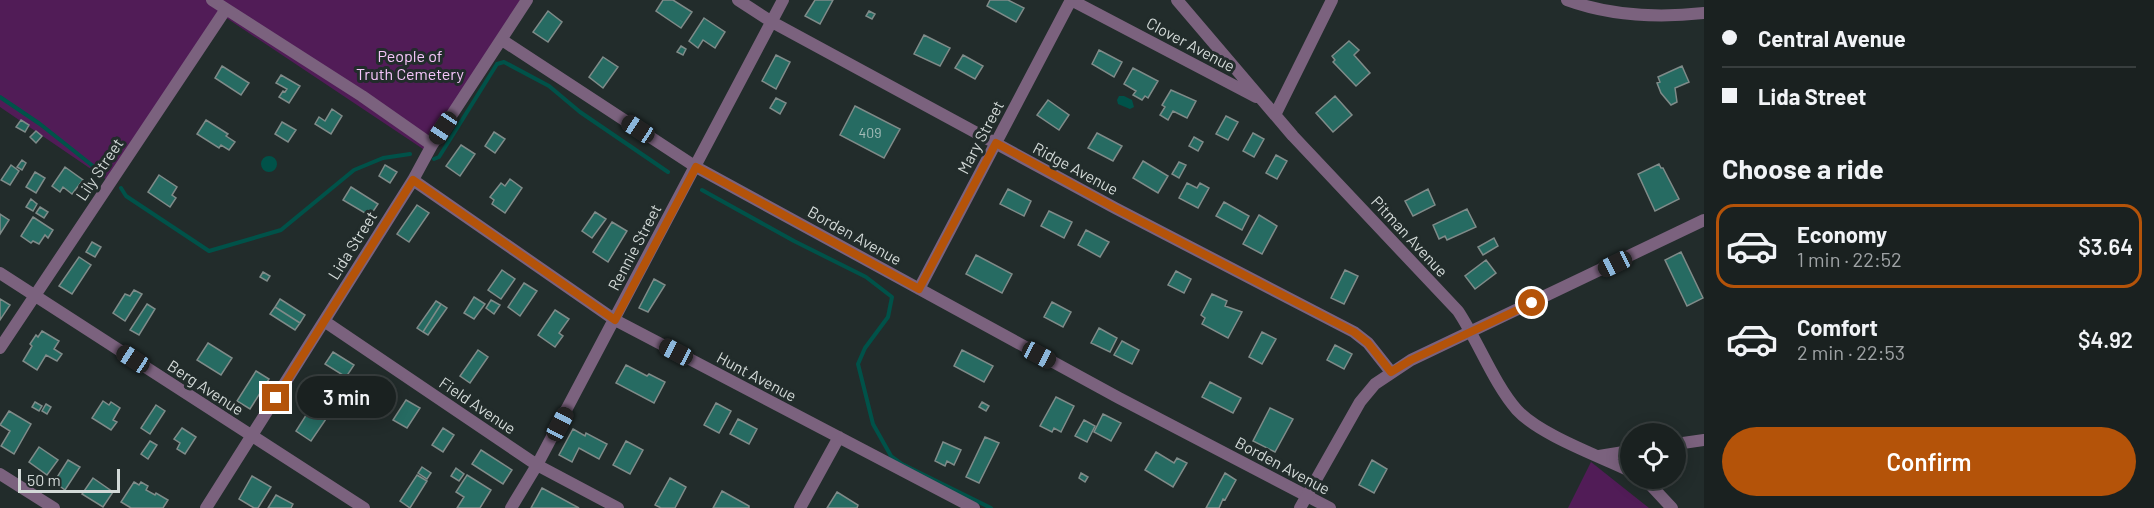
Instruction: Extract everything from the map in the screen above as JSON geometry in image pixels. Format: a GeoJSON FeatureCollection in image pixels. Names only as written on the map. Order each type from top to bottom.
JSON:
{"type":"FeatureCollection","features":[{"type":"Feature","properties":{"kind":"street"},"geometry":{"type":"LineString","coordinates":[[213,0],[362,96],[432,145]]}},
{"type":"Feature","properties":{"kind":"street","name":"Lida Street"},"geometry":{"type":"LineString","coordinates":[[206,508],[413,180],[432,145],[527,0]]}},
{"type":"Feature","properties":{"kind":"street","name":"Ridge Avenue"},"geometry":{"type":"LineString","coordinates":[[738,0],[772,22],[1115,208],[1354,332],[1368,343],[1391,372]]}},
{"type":"Feature","properties":{"kind":"street","name":"Rennie Street"},"geometry":{"type":"LineString","coordinates":[[511,508],[537,465],[615,320],[783,0]]}},
{"type":"Feature","properties":{"kind":"street","name":"Clover Avenue"},"geometry":{"type":"LineString","coordinates":[[1071,0],[1263,100]]}},
{"type":"Feature","properties":{"kind":"street","name":"Mary Street"},"geometry":{"type":"LineString","coordinates":[[919,289],[1071,0]]}},
{"type":"Feature","properties":{"kind":"street","name":"Pitman Avenue"},"geometry":{"type":"LineString","coordinates":[[1177,0],[1275,115],[1458,311],[1472,332],[1506,396],[1518,411],[1544,431],[1620,466]]}},
{"type":"Feature","properties":{"kind":"street"},"geometry":{"type":"LineString","coordinates":[[1275,115],[1332,0]]}},
{"type":"Feature","properties":{"kind":"street"},"geometry":{"type":"LineString","coordinates":[[1567,0],[1608,11],[1644,16],[1704,13]]}},
{"type":"Feature","properties":{"kind":"street","name":"Lily Street"},"geometry":{"type":"LineString","coordinates":[[0,348],[226,9]]}},
{"type":"Feature","properties":{"kind":"street","name":"Borden Avenue"},"geometry":{"type":"LineString","coordinates":[[501,40],[696,167],[1119,398],[1330,508]]}},
{"type":"Feature","properties":{"kind":"street","name":"Hunt Avenue"},"geometry":{"type":"LineString","coordinates":[[413,180],[615,320],[974,508]]}},
{"type":"Feature","properties":{"kind":"street"},"geometry":{"type":"LineString","coordinates":[[1300,508],[1359,402],[1375,384],[1391,372],[1411,360],[1704,220]]}},
{"type":"Feature","properties":{"kind":"street","name":"Berg Avenue"},"geometry":{"type":"LineString","coordinates":[[0,273],[364,508]]}},
{"type":"Feature","properties":{"kind":"street","name":"Field Avenue"},"geometry":{"type":"LineString","coordinates":[[324,321],[537,465],[618,508]]}},
{"type":"Feature","properties":{"kind":"street"},"geometry":{"type":"LineString","coordinates":[[800,508],[838,437]]}},
{"type":"Feature","properties":{"kind":"street"},"geometry":{"type":"LineString","coordinates":[[1686,443],[1704,440]]}},
{"type":"Feature","properties":{"kind":"street"},"geometry":{"type":"LineString","coordinates":[[1598,456],[1620,453]]}},
{"type":"Feature","properties":{"kind":"street"},"geometry":{"type":"LineString","coordinates":[[0,474],[54,508]]}},
{"type":"Feature","properties":{"kind":"street"},"geometry":{"type":"LineString","coordinates":[[1654,489],[1672,508]]}},
{"type":"Feature","properties":{"kind":"green space","name":"People of Truth Cemetery"},"geometry":{"type":"Polygon","coordinates":[[[0,0],[527,0],[429,153],[222,15],[110,182],[0,107],[0,0]]]}},
{"type":"Feature","properties":{"kind":"green space"},"geometry":{"type":"Polygon","coordinates":[[[1591,462],[1620,485],[1620,489],[1625,489],[1649,508],[1568,508],[1591,462]]]}},
{"type":"Feature","properties":{"kind":"shaded area"},"geometry":{"type":"Polygon","coordinates":[[[1119,96],[1132,100],[1134,107],[1130,109],[1118,104],[1119,96]]]}},
{"type":"Feature","properties":{"kind":"shaded area"},"geometry":{"type":"Polygon","coordinates":[[[266,156],[272,156],[277,164],[275,170],[266,172],[261,167],[261,161],[266,156]]]}},
{"type":"Feature","properties":{"kind":"building"},"geometry":{"type":"Polygon","coordinates":[[[663,0],[673,0],[692,12],[681,28],[656,11],[663,0]]]}},
{"type":"Feature","properties":{"kind":"building"},"geometry":{"type":"Polygon","coordinates":[[[815,0],[833,0],[820,24],[805,16],[815,0]]]}},
{"type":"Feature","properties":{"kind":"building"},"geometry":{"type":"Polygon","coordinates":[[[990,0],[1008,0],[1024,8],[1016,22],[987,6],[990,0]]]}},
{"type":"Feature","properties":{"kind":"building"},"geometry":{"type":"Polygon","coordinates":[[[548,11],[562,22],[548,42],[533,32],[548,11]]]}},
{"type":"Feature","properties":{"kind":"building"},"geometry":{"type":"Polygon","coordinates":[[[869,11],[875,14],[872,19],[866,16],[869,11]]]}},
{"type":"Feature","properties":{"kind":"building"},"geometry":{"type":"Polygon","coordinates":[[[704,18],[725,32],[715,48],[703,40],[698,48],[689,41],[704,18]]]}},
{"type":"Feature","properties":{"kind":"building"},"geometry":{"type":"Polygon","coordinates":[[[924,35],[950,48],[940,66],[914,54],[924,35]]]}},
{"type":"Feature","properties":{"kind":"building"},"geometry":{"type":"Polygon","coordinates":[[[1349,41],[1359,50],[1354,55],[1370,73],[1356,86],[1333,62],[1335,60],[1332,56],[1349,41]]]}},
{"type":"Feature","properties":{"kind":"building"},"geometry":{"type":"Polygon","coordinates":[[[681,46],[686,49],[683,55],[677,52],[681,46]]]}},
{"type":"Feature","properties":{"kind":"building"},"geometry":{"type":"Polygon","coordinates":[[[1099,50],[1122,62],[1114,77],[1092,64],[1099,50]]]}},
{"type":"Feature","properties":{"kind":"building"},"geometry":{"type":"Polygon","coordinates":[[[776,55],[790,62],[776,89],[762,81],[776,55]]]}},
{"type":"Feature","properties":{"kind":"building"},"geometry":{"type":"Polygon","coordinates":[[[963,55],[983,66],[975,79],[955,68],[963,55]]]}},
{"type":"Feature","properties":{"kind":"building"},"geometry":{"type":"Polygon","coordinates":[[[603,57],[618,67],[603,88],[589,77],[603,57]]]}},
{"type":"Feature","properties":{"kind":"building"},"geometry":{"type":"Polygon","coordinates":[[[222,66],[249,83],[241,95],[215,78],[222,66]]]}},
{"type":"Feature","properties":{"kind":"building"},"geometry":{"type":"Polygon","coordinates":[[[1682,66],[1689,82],[1675,88],[1677,102],[1671,105],[1661,93],[1657,83],[1660,82],[1658,77],[1682,66]]]}},
{"type":"Feature","properties":{"kind":"building"},"geometry":{"type":"Polygon","coordinates":[[[1133,68],[1158,81],[1148,98],[1145,96],[1142,100],[1133,95],[1136,91],[1124,84],[1133,68]]]}},
{"type":"Feature","properties":{"kind":"building"},"geometry":{"type":"Polygon","coordinates":[[[281,75],[300,86],[289,103],[279,97],[287,89],[276,83],[281,75]]]}},
{"type":"Feature","properties":{"kind":"building"},"geometry":{"type":"Polygon","coordinates":[[[1171,90],[1196,101],[1187,118],[1173,111],[1168,120],[1160,115],[1165,107],[1162,105],[1171,90]]]}},
{"type":"Feature","properties":{"kind":"building"},"geometry":{"type":"Polygon","coordinates":[[[1335,96],[1352,115],[1333,132],[1316,113],[1335,96]]]}},
{"type":"Feature","properties":{"kind":"building"},"geometry":{"type":"Polygon","coordinates":[[[776,98],[786,103],[780,114],[770,108],[776,98]]]}},
{"type":"Feature","properties":{"kind":"building"},"geometry":{"type":"Polygon","coordinates":[[[1048,100],[1069,115],[1059,130],[1037,115],[1048,100]]]}},
{"type":"Feature","properties":{"kind":"building"},"geometry":{"type":"Polygon","coordinates":[[[855,106],[900,129],[884,158],[840,135],[855,106]]]}},
{"type":"Feature","properties":{"kind":"building"},"geometry":{"type":"Polygon","coordinates":[[[332,109],[342,116],[331,134],[315,124],[319,117],[325,121],[332,109]]]}},
{"type":"Feature","properties":{"kind":"building"},"geometry":{"type":"Polygon","coordinates":[[[1226,116],[1238,122],[1228,140],[1216,134],[1226,116]]]}},
{"type":"Feature","properties":{"kind":"building"},"geometry":{"type":"Polygon","coordinates":[[[21,120],[29,125],[25,132],[16,127],[21,120]]]}},
{"type":"Feature","properties":{"kind":"building"},"geometry":{"type":"Polygon","coordinates":[[[206,120],[228,134],[226,136],[235,142],[229,150],[221,145],[219,148],[197,134],[206,120]]]}},
{"type":"Feature","properties":{"kind":"building"},"geometry":{"type":"Polygon","coordinates":[[[282,122],[296,130],[288,142],[275,134],[282,122]]]}},
{"type":"Feature","properties":{"kind":"building"},"geometry":{"type":"Polygon","coordinates":[[[36,131],[42,136],[36,143],[30,137],[36,131]]]}},
{"type":"Feature","properties":{"kind":"building"},"geometry":{"type":"Polygon","coordinates":[[[494,132],[505,139],[495,153],[485,146],[494,132]]]}},
{"type":"Feature","properties":{"kind":"building"},"geometry":{"type":"Polygon","coordinates":[[[1097,133],[1122,146],[1113,161],[1088,148],[1097,133]]]}},
{"type":"Feature","properties":{"kind":"building"},"geometry":{"type":"Polygon","coordinates":[[[1253,133],[1264,139],[1254,157],[1243,151],[1253,133]]]}},
{"type":"Feature","properties":{"kind":"building"},"geometry":{"type":"Polygon","coordinates":[[[1194,137],[1203,142],[1198,151],[1189,146],[1194,137]]]}},
{"type":"Feature","properties":{"kind":"building"},"geometry":{"type":"Polygon","coordinates":[[[461,145],[475,154],[460,176],[446,166],[461,145]]]}},
{"type":"Feature","properties":{"kind":"building"},"geometry":{"type":"Polygon","coordinates":[[[1276,155],[1287,161],[1277,179],[1266,173],[1276,155]]]}},
{"type":"Feature","properties":{"kind":"building"},"geometry":{"type":"Polygon","coordinates":[[[22,160],[26,163],[22,170],[17,167],[22,160]]]}},
{"type":"Feature","properties":{"kind":"building"},"geometry":{"type":"Polygon","coordinates":[[[1143,161],[1168,176],[1158,193],[1133,178],[1143,161]]]}},
{"type":"Feature","properties":{"kind":"building"},"geometry":{"type":"Polygon","coordinates":[[[1179,162],[1186,165],[1179,178],[1172,174],[1179,162]]]}},
{"type":"Feature","properties":{"kind":"building"},"geometry":{"type":"Polygon","coordinates":[[[1659,164],[1679,199],[1655,211],[1638,174],[1659,164]]]}},
{"type":"Feature","properties":{"kind":"building"},"geometry":{"type":"Polygon","coordinates":[[[11,165],[19,171],[10,185],[1,180],[11,165]]]}},
{"type":"Feature","properties":{"kind":"building"},"geometry":{"type":"Polygon","coordinates":[[[385,165],[397,172],[390,183],[379,176],[385,165]]]}},
{"type":"Feature","properties":{"kind":"building"},"geometry":{"type":"Polygon","coordinates":[[[65,167],[83,180],[72,194],[63,187],[60,192],[52,186],[65,167]]]}},
{"type":"Feature","properties":{"kind":"building"},"geometry":{"type":"Polygon","coordinates":[[[35,172],[45,178],[36,193],[26,187],[35,172]]]}},
{"type":"Feature","properties":{"kind":"building"},"geometry":{"type":"Polygon","coordinates":[[[159,175],[177,187],[172,195],[176,198],[170,207],[148,192],[159,175]]]}},
{"type":"Feature","properties":{"kind":"building"},"geometry":{"type":"Polygon","coordinates":[[[510,179],[522,188],[505,213],[492,204],[494,200],[490,197],[501,183],[505,186],[510,179]]]}},
{"type":"Feature","properties":{"kind":"building"},"geometry":{"type":"Polygon","coordinates":[[[1187,183],[1197,188],[1200,183],[1209,188],[1198,208],[1179,198],[1187,183]]]}},
{"type":"Feature","properties":{"kind":"building"},"geometry":{"type":"Polygon","coordinates":[[[351,187],[378,204],[370,216],[343,200],[351,187]]]}},
{"type":"Feature","properties":{"kind":"building"},"geometry":{"type":"Polygon","coordinates":[[[1008,189],[1031,201],[1024,216],[1000,204],[1008,189]]]}},
{"type":"Feature","properties":{"kind":"building"},"geometry":{"type":"Polygon","coordinates":[[[1428,189],[1435,205],[1413,216],[1405,201],[1428,189]]]}},
{"type":"Feature","properties":{"kind":"building"},"geometry":{"type":"Polygon","coordinates":[[[31,199],[37,204],[33,211],[26,207],[31,199]]]}},
{"type":"Feature","properties":{"kind":"building"},"geometry":{"type":"Polygon","coordinates":[[[1224,202],[1249,216],[1242,230],[1216,216],[1224,202]]]}},
{"type":"Feature","properties":{"kind":"building"},"geometry":{"type":"Polygon","coordinates":[[[417,205],[429,213],[409,242],[397,234],[417,205]]]}},
{"type":"Feature","properties":{"kind":"building"},"geometry":{"type":"Polygon","coordinates":[[[40,207],[48,212],[44,218],[36,213],[40,207]]]}},
{"type":"Feature","properties":{"kind":"building"},"geometry":{"type":"Polygon","coordinates":[[[1467,209],[1476,227],[1447,240],[1445,236],[1439,239],[1433,225],[1467,209]]]}},
{"type":"Feature","properties":{"kind":"building"},"geometry":{"type":"Polygon","coordinates":[[[1049,211],[1072,222],[1064,238],[1041,226],[1049,211]]]}},
{"type":"Feature","properties":{"kind":"building"},"geometry":{"type":"Polygon","coordinates":[[[595,212],[606,219],[592,238],[582,231],[595,212]]]}},
{"type":"Feature","properties":{"kind":"building"},"geometry":{"type":"Polygon","coordinates":[[[0,214],[9,220],[0,234],[0,214]]]}},
{"type":"Feature","properties":{"kind":"building"},"geometry":{"type":"Polygon","coordinates":[[[1259,215],[1277,226],[1262,254],[1243,244],[1259,215]]]}},
{"type":"Feature","properties":{"kind":"building"},"geometry":{"type":"Polygon","coordinates":[[[33,217],[53,230],[48,238],[45,235],[39,244],[33,241],[31,243],[21,236],[33,217]]]}},
{"type":"Feature","properties":{"kind":"building"},"geometry":{"type":"Polygon","coordinates":[[[612,222],[627,231],[608,262],[593,252],[612,222]]]}},
{"type":"Feature","properties":{"kind":"building"},"geometry":{"type":"Polygon","coordinates":[[[1086,230],[1109,242],[1100,257],[1078,245],[1086,230]]]}},
{"type":"Feature","properties":{"kind":"building"},"geometry":{"type":"Polygon","coordinates":[[[1494,238],[1498,246],[1483,255],[1478,247],[1494,238]]]}},
{"type":"Feature","properties":{"kind":"building"},"geometry":{"type":"Polygon","coordinates":[[[92,242],[101,247],[95,257],[86,252],[92,242]]]}},
{"type":"Feature","properties":{"kind":"building"},"geometry":{"type":"Polygon","coordinates":[[[1681,252],[1703,298],[1687,306],[1665,260],[1681,252]]]}},
{"type":"Feature","properties":{"kind":"building"},"geometry":{"type":"Polygon","coordinates":[[[976,255],[1012,274],[1002,293],[966,274],[976,255]]]}},
{"type":"Feature","properties":{"kind":"building"},"geometry":{"type":"Polygon","coordinates":[[[79,257],[91,265],[72,294],[59,286],[79,257]]]}},
{"type":"Feature","properties":{"kind":"building"},"geometry":{"type":"Polygon","coordinates":[[[1486,260],[1496,273],[1475,289],[1465,276],[1486,260]]]}},
{"type":"Feature","properties":{"kind":"building"},"geometry":{"type":"Polygon","coordinates":[[[502,270],[515,279],[501,299],[488,290],[502,270]]]}},
{"type":"Feature","properties":{"kind":"building"},"geometry":{"type":"Polygon","coordinates":[[[1345,270],[1358,276],[1344,304],[1331,298],[1345,270]]]}},
{"type":"Feature","properties":{"kind":"building"},"geometry":{"type":"Polygon","coordinates":[[[1176,271],[1191,279],[1184,293],[1168,285],[1176,271]]]}},
{"type":"Feature","properties":{"kind":"building"},"geometry":{"type":"Polygon","coordinates":[[[263,272],[270,276],[267,281],[260,277],[263,272]]]}},
{"type":"Feature","properties":{"kind":"building"},"geometry":{"type":"Polygon","coordinates":[[[654,279],[665,285],[648,312],[639,308],[654,279]]]}},
{"type":"Feature","properties":{"kind":"building"},"geometry":{"type":"Polygon","coordinates":[[[524,283],[537,291],[520,316],[508,307],[524,283]]]}},
{"type":"Feature","properties":{"kind":"building"},"geometry":{"type":"Polygon","coordinates":[[[134,290],[142,294],[125,321],[113,313],[125,294],[130,296],[134,290]]]}},
{"type":"Feature","properties":{"kind":"building"},"geometry":{"type":"Polygon","coordinates":[[[1212,294],[1227,301],[1225,306],[1242,312],[1228,338],[1202,324],[1205,318],[1201,315],[1212,294]]]}},
{"type":"Feature","properties":{"kind":"building"},"geometry":{"type":"Polygon","coordinates":[[[474,297],[485,304],[474,319],[464,313],[474,297]]]}},
{"type":"Feature","properties":{"kind":"building"},"geometry":{"type":"Polygon","coordinates":[[[0,299],[10,305],[0,320],[0,299]]]}},
{"type":"Feature","properties":{"kind":"building"},"geometry":{"type":"Polygon","coordinates":[[[280,299],[305,315],[300,323],[275,307],[280,299]]]}},
{"type":"Feature","properties":{"kind":"building"},"geometry":{"type":"Polygon","coordinates":[[[491,300],[500,305],[494,314],[486,308],[491,300]]]}},
{"type":"Feature","properties":{"kind":"building"},"geometry":{"type":"Polygon","coordinates":[[[436,301],[441,304],[423,332],[417,328],[436,301]]]}},
{"type":"Feature","properties":{"kind":"building"},"geometry":{"type":"Polygon","coordinates":[[[1052,302],[1071,312],[1063,327],[1044,317],[1052,302]]]}},
{"type":"Feature","properties":{"kind":"building"},"geometry":{"type":"Polygon","coordinates":[[[147,304],[155,309],[139,335],[130,330],[147,304]]]}},
{"type":"Feature","properties":{"kind":"building"},"geometry":{"type":"Polygon","coordinates":[[[441,304],[447,308],[428,335],[423,332],[441,304]]]}},
{"type":"Feature","properties":{"kind":"building"},"geometry":{"type":"Polygon","coordinates":[[[275,307],[300,323],[295,330],[270,314],[275,307]]]}},
{"type":"Feature","properties":{"kind":"building"},"geometry":{"type":"Polygon","coordinates":[[[555,310],[569,319],[559,333],[563,336],[555,347],[538,335],[555,310]]]}},
{"type":"Feature","properties":{"kind":"building"},"geometry":{"type":"Polygon","coordinates":[[[1099,328],[1117,338],[1110,352],[1091,343],[1099,328]]]}},
{"type":"Feature","properties":{"kind":"building"},"geometry":{"type":"Polygon","coordinates":[[[42,331],[59,341],[54,349],[62,354],[57,361],[46,355],[37,370],[23,361],[32,346],[30,344],[42,331]]]}},
{"type":"Feature","properties":{"kind":"building"},"geometry":{"type":"Polygon","coordinates":[[[1262,332],[1276,339],[1262,364],[1249,357],[1262,332]]]}},
{"type":"Feature","properties":{"kind":"building"},"geometry":{"type":"Polygon","coordinates":[[[1122,341],[1139,350],[1132,364],[1114,355],[1122,341]]]}},
{"type":"Feature","properties":{"kind":"building"},"geometry":{"type":"Polygon","coordinates":[[[208,343],[232,358],[221,375],[197,360],[208,343]]]}},
{"type":"Feature","properties":{"kind":"building"},"geometry":{"type":"Polygon","coordinates":[[[1335,345],[1352,354],[1344,369],[1327,360],[1335,345]]]}},
{"type":"Feature","properties":{"kind":"building"},"geometry":{"type":"Polygon","coordinates":[[[478,350],[488,357],[470,383],[460,376],[478,350]]]}},
{"type":"Feature","properties":{"kind":"building"},"geometry":{"type":"Polygon","coordinates":[[[962,350],[993,366],[984,382],[954,366],[962,350]]]}},
{"type":"Feature","properties":{"kind":"building"},"geometry":{"type":"Polygon","coordinates":[[[333,352],[354,365],[346,377],[325,364],[333,352]]]}},
{"type":"Feature","properties":{"kind":"building"},"geometry":{"type":"Polygon","coordinates":[[[626,365],[665,382],[654,403],[616,383],[626,365]]]}},
{"type":"Feature","properties":{"kind":"building"},"geometry":{"type":"Polygon","coordinates":[[[256,371],[269,379],[250,409],[237,401],[256,371]]]}},
{"type":"Feature","properties":{"kind":"building"},"geometry":{"type":"Polygon","coordinates":[[[1210,382],[1241,398],[1233,413],[1202,397],[1210,382]]]}},
{"type":"Feature","properties":{"kind":"building"},"geometry":{"type":"Polygon","coordinates":[[[1056,397],[1074,406],[1061,432],[1054,428],[1052,432],[1040,426],[1056,397]]]}},
{"type":"Feature","properties":{"kind":"building"},"geometry":{"type":"Polygon","coordinates":[[[406,400],[420,408],[407,428],[393,420],[406,400]]]}},
{"type":"Feature","properties":{"kind":"building"},"geometry":{"type":"Polygon","coordinates":[[[103,401],[109,405],[111,402],[120,408],[113,420],[117,422],[111,430],[92,418],[103,401]]]}},
{"type":"Feature","properties":{"kind":"building"},"geometry":{"type":"Polygon","coordinates":[[[35,402],[42,406],[39,411],[32,407],[35,402]]]}},
{"type":"Feature","properties":{"kind":"building"},"geometry":{"type":"Polygon","coordinates":[[[982,402],[989,406],[986,411],[979,407],[982,402]]]}},
{"type":"Feature","properties":{"kind":"building"},"geometry":{"type":"Polygon","coordinates":[[[716,403],[731,411],[719,433],[704,425],[716,403]]]}},
{"type":"Feature","properties":{"kind":"building"},"geometry":{"type":"Polygon","coordinates":[[[46,404],[51,407],[47,414],[42,411],[46,404]]]}},
{"type":"Feature","properties":{"kind":"building"},"geometry":{"type":"Polygon","coordinates":[[[156,405],[165,411],[150,434],[141,428],[156,405]]]}},
{"type":"Feature","properties":{"kind":"building"},"geometry":{"type":"Polygon","coordinates":[[[1270,408],[1293,419],[1275,452],[1253,441],[1270,408]]]}},
{"type":"Feature","properties":{"kind":"building"},"geometry":{"type":"Polygon","coordinates":[[[310,409],[326,419],[311,441],[296,431],[310,409]]]}},
{"type":"Feature","properties":{"kind":"building"},"geometry":{"type":"Polygon","coordinates":[[[9,411],[31,424],[14,454],[1,446],[10,431],[0,425],[9,411]]]}},
{"type":"Feature","properties":{"kind":"building"},"geometry":{"type":"Polygon","coordinates":[[[1103,414],[1121,423],[1111,441],[1094,432],[1103,414]]]}},
{"type":"Feature","properties":{"kind":"building"},"geometry":{"type":"Polygon","coordinates":[[[738,419],[757,429],[749,444],[730,434],[738,419]]]}},
{"type":"Feature","properties":{"kind":"building"},"geometry":{"type":"Polygon","coordinates":[[[1084,420],[1095,426],[1087,442],[1075,436],[1084,420]]]}},
{"type":"Feature","properties":{"kind":"building"},"geometry":{"type":"Polygon","coordinates":[[[182,428],[196,437],[185,454],[177,449],[180,443],[174,439],[182,428]]]}},
{"type":"Feature","properties":{"kind":"building"},"geometry":{"type":"Polygon","coordinates":[[[443,428],[454,435],[443,452],[432,445],[443,428]]]}},
{"type":"Feature","properties":{"kind":"building"},"geometry":{"type":"Polygon","coordinates":[[[573,429],[607,444],[599,459],[579,448],[572,462],[559,455],[573,429]]]}},
{"type":"Feature","properties":{"kind":"building"},"geometry":{"type":"Polygon","coordinates":[[[985,437],[999,443],[979,483],[966,477],[985,437]]]}},
{"type":"Feature","properties":{"kind":"building"},"geometry":{"type":"Polygon","coordinates":[[[150,441],[157,445],[148,459],[141,454],[150,441]]]}},
{"type":"Feature","properties":{"kind":"building"},"geometry":{"type":"Polygon","coordinates":[[[626,441],[643,450],[630,474],[613,465],[626,441]]]}},
{"type":"Feature","properties":{"kind":"building"},"geometry":{"type":"Polygon","coordinates":[[[943,442],[961,450],[954,465],[947,461],[945,466],[935,461],[943,442]]]}},
{"type":"Feature","properties":{"kind":"building"},"geometry":{"type":"Polygon","coordinates":[[[39,447],[58,460],[47,475],[29,462],[39,447]]]}},
{"type":"Feature","properties":{"kind":"building"},"geometry":{"type":"Polygon","coordinates":[[[481,450],[512,470],[503,484],[472,464],[481,450]]]}},
{"type":"Feature","properties":{"kind":"building"},"geometry":{"type":"Polygon","coordinates":[[[1156,452],[1174,463],[1177,458],[1187,463],[1173,487],[1145,470],[1156,452]]]}},
{"type":"Feature","properties":{"kind":"building"},"geometry":{"type":"Polygon","coordinates":[[[68,460],[80,467],[65,490],[54,482],[68,460]]]}},
{"type":"Feature","properties":{"kind":"building"},"geometry":{"type":"Polygon","coordinates":[[[1372,460],[1387,469],[1374,493],[1359,485],[1372,460]]]}},
{"type":"Feature","properties":{"kind":"building"},"geometry":{"type":"Polygon","coordinates":[[[422,467],[431,473],[427,479],[418,473],[422,467]]]}},
{"type":"Feature","properties":{"kind":"building"},"geometry":{"type":"Polygon","coordinates":[[[456,468],[464,474],[459,481],[451,476],[456,468]]]}},
{"type":"Feature","properties":{"kind":"building"},"geometry":{"type":"Polygon","coordinates":[[[1081,473],[1088,477],[1085,482],[1079,478],[1081,473]]]}},
{"type":"Feature","properties":{"kind":"building"},"geometry":{"type":"Polygon","coordinates":[[[1225,473],[1236,480],[1219,508],[1206,508],[1225,473]]]}},
{"type":"Feature","properties":{"kind":"building"},"geometry":{"type":"Polygon","coordinates":[[[417,475],[427,481],[410,508],[400,501],[417,475]]]}},
{"type":"Feature","properties":{"kind":"building"},"geometry":{"type":"Polygon","coordinates":[[[467,475],[491,490],[480,508],[457,508],[464,497],[456,492],[467,475]]]}},
{"type":"Feature","properties":{"kind":"building"},"geometry":{"type":"Polygon","coordinates":[[[252,476],[271,487],[258,508],[239,499],[252,476]]]}},
{"type":"Feature","properties":{"kind":"building"},"geometry":{"type":"Polygon","coordinates":[[[93,478],[113,492],[103,507],[82,494],[93,478]]]}},
{"type":"Feature","properties":{"kind":"building"},"geometry":{"type":"Polygon","coordinates":[[[670,478],[686,487],[675,508],[661,508],[655,505],[670,478]]]}},
{"type":"Feature","properties":{"kind":"building"},"geometry":{"type":"Polygon","coordinates":[[[134,482],[139,485],[141,482],[148,486],[146,490],[168,500],[163,508],[131,508],[121,502],[134,482]]]}},
{"type":"Feature","properties":{"kind":"building"},"geometry":{"type":"Polygon","coordinates":[[[542,488],[579,508],[531,508],[542,488]]]}},
{"type":"Feature","properties":{"kind":"building"},"geometry":{"type":"Polygon","coordinates":[[[722,491],[749,506],[749,508],[713,508],[722,491]]]}},
{"type":"Feature","properties":{"kind":"building"},"geometry":{"type":"Polygon","coordinates":[[[837,492],[858,505],[857,508],[827,508],[837,492]]]}},
{"type":"Feature","properties":{"kind":"building"},"geometry":{"type":"Polygon","coordinates":[[[276,495],[293,504],[291,508],[268,508],[276,495]]]}},
{"type":"Feature","properties":{"kind":"waterway"},"geometry":{"type":"LineString","coordinates":[[434,159],[439,157],[497,64],[504,62],[549,86],[580,112],[668,172]]}},
{"type":"Feature","properties":{"kind":"waterway"},"geometry":{"type":"LineString","coordinates":[[0,97],[40,124],[103,174]]}},
{"type":"Feature","properties":{"kind":"waterway"},"geometry":{"type":"LineString","coordinates":[[121,188],[126,196],[209,251],[281,230],[354,170],[383,158],[410,154]]}},
{"type":"Feature","properties":{"kind":"waterway"},"geometry":{"type":"LineString","coordinates":[[702,190],[794,241],[866,277],[892,297],[888,317],[865,348],[858,364],[873,424],[891,456],[902,464],[991,508]]}},
{"type":"Feature","properties":{"kind":"route"},"geometry":{"type":"LineString","coordinates":[[276,398],[413,180],[615,320],[696,167],[919,289],[996,143],[1115,208],[1354,332],[1368,343],[1391,372],[1411,360],[1532,303]]}}]}
